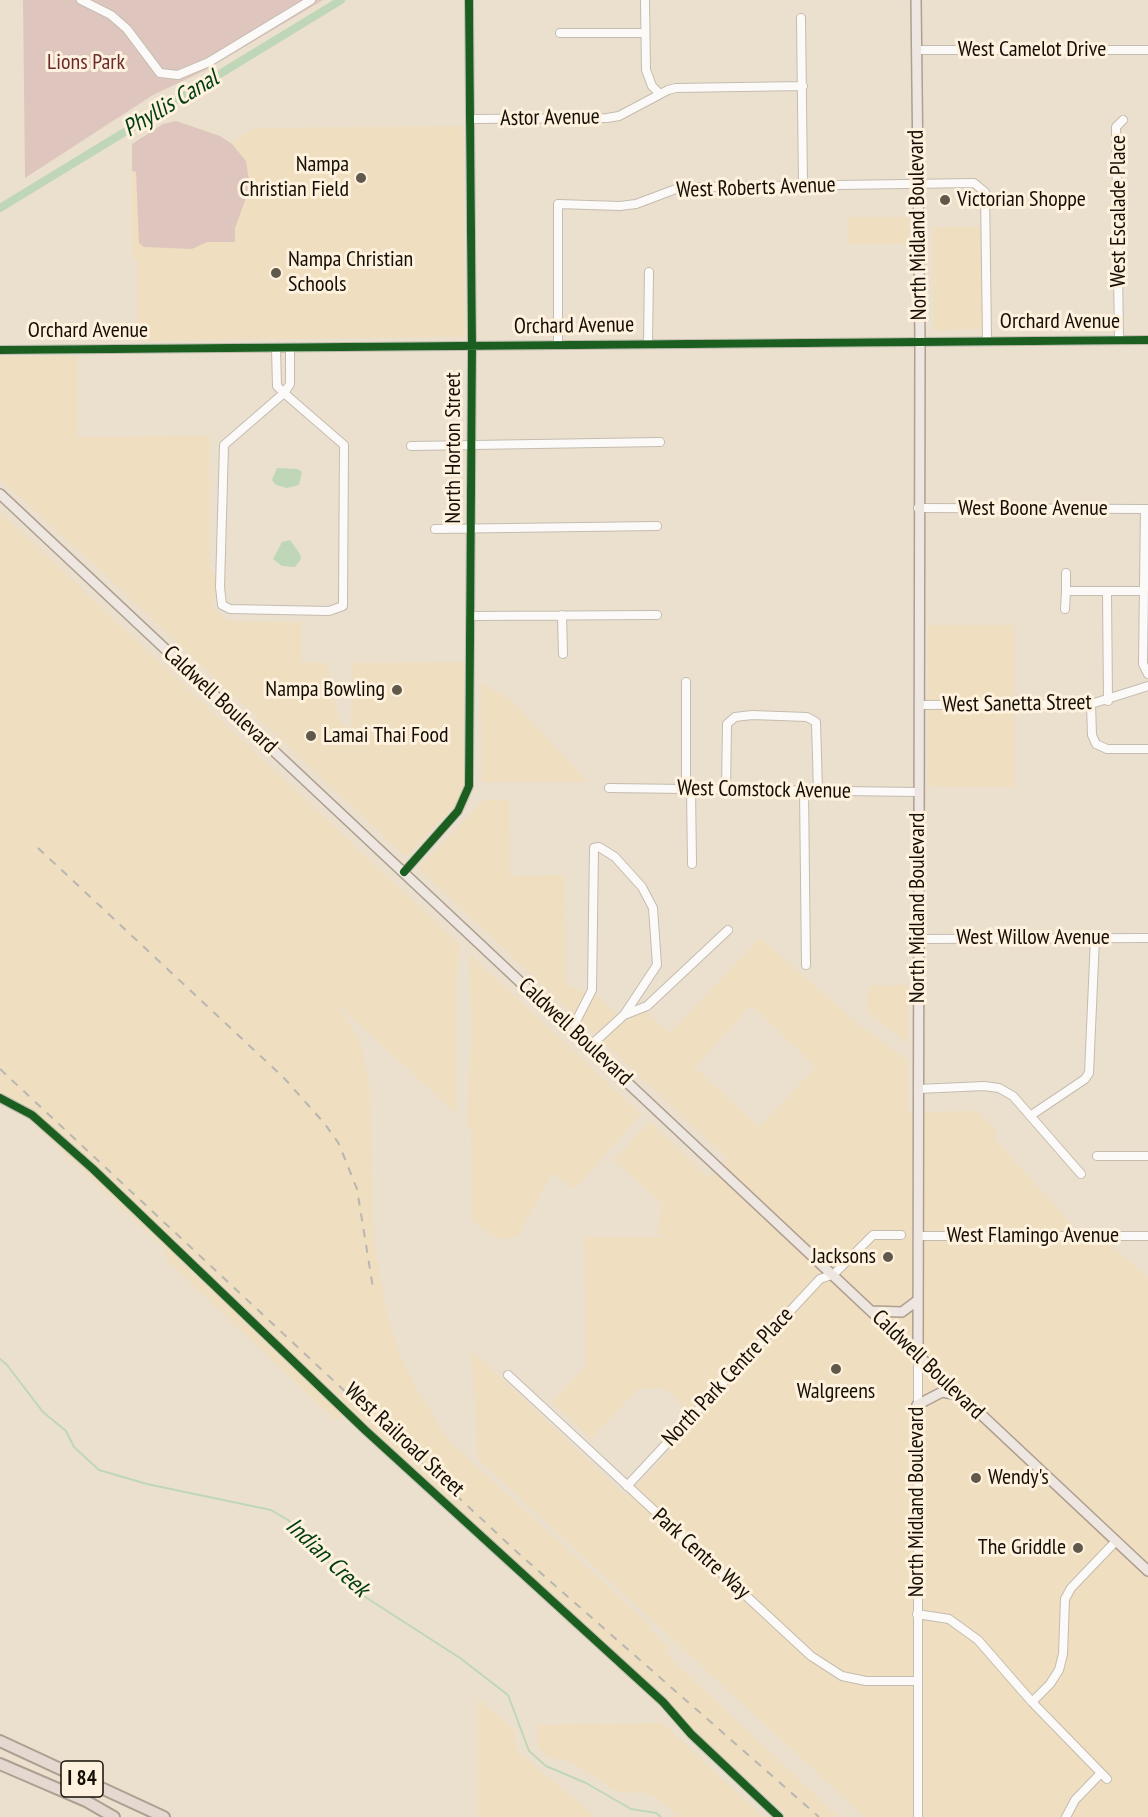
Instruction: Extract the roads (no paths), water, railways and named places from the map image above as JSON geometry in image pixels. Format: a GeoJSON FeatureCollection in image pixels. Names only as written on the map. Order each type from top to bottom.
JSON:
{"type":"FeatureCollection","features":[{"type":"Feature","properties":{"kind":"highway","name":"I 84"},"geometry":{"type":"LineString","coordinates":[[0,1741],[164,1817]]}},
{"type":"Feature","properties":{"kind":"highway","name":"I 84"},"geometry":{"type":"LineString","coordinates":[[0,1764],[86,1801],[114,1817]]}},
{"type":"Feature","properties":{"kind":"main road","name":"North Midland Boulevard"},"geometry":{"type":"LineString","coordinates":[[916,0],[920,340],[918,1355]]}},
{"type":"Feature","properties":{"kind":"main road","name":"Caldwell Boulevard"},"geometry":{"type":"LineString","coordinates":[[0,494],[1148,1571]]}},
{"type":"Feature","properties":{"kind":"main road"},"geometry":{"type":"LineString","coordinates":[[872,1311],[902,1312],[918,1300]]}},
{"type":"Feature","properties":{"kind":"main road"},"geometry":{"type":"LineString","coordinates":[[917,1405],[942,1392],[959,1395]]}},
{"type":"Feature","properties":{"kind":"street"},"geometry":{"type":"LineString","coordinates":[[81,0],[111,15],[126,29],[160,73],[178,75],[209,62],[311,0]]}},
{"type":"Feature","properties":{"kind":"street","name":"North Horton Street"},"geometry":{"type":"LineString","coordinates":[[404,872],[458,811],[468,791],[472,529],[469,0]]}},
{"type":"Feature","properties":{"kind":"street"},"geometry":{"type":"LineString","coordinates":[[645,0],[648,79],[660,94]]}},
{"type":"Feature","properties":{"kind":"street"},"geometry":{"type":"LineString","coordinates":[[801,18],[803,186]]}},
{"type":"Feature","properties":{"kind":"street"},"geometry":{"type":"LineString","coordinates":[[560,33],[645,33]]}},
{"type":"Feature","properties":{"kind":"street","name":"West Camelot Drive"},"geometry":{"type":"LineString","coordinates":[[917,50],[1148,50]]}},
{"type":"Feature","properties":{"kind":"street","name":"Astor Avenue"},"geometry":{"type":"LineString","coordinates":[[470,119],[607,118],[630,111],[660,94],[682,88],[803,86]]}},
{"type":"Feature","properties":{"kind":"street","name":"West Escalade Place"},"geometry":{"type":"LineString","coordinates":[[1119,340],[1116,127],[1123,120]]}},
{"type":"Feature","properties":{"kind":"street","name":"West Roberts Avenue"},"geometry":{"type":"LineString","coordinates":[[558,345],[558,204],[620,206],[636,204],[676,189],[974,183],[985,192],[987,340]]}},
{"type":"Feature","properties":{"kind":"street"},"geometry":{"type":"LineString","coordinates":[[648,344],[649,272]]}},
{"type":"Feature","properties":{"kind":"street","name":"Orchard Avenue"},"geometry":{"type":"LineString","coordinates":[[0,350],[920,340],[1148,340]]}},
{"type":"Feature","properties":{"kind":"street"},"geometry":{"type":"LineString","coordinates":[[276,348],[277,386],[284,393],[344,445],[343,606],[329,611],[230,609],[222,605],[220,587],[224,445],[284,393],[290,384],[290,348]]}},
{"type":"Feature","properties":{"kind":"street"},"geometry":{"type":"LineString","coordinates":[[411,446],[660,442]]}},
{"type":"Feature","properties":{"kind":"street","name":"West Boone Avenue"},"geometry":{"type":"LineString","coordinates":[[918,508],[1146,509]]}},
{"type":"Feature","properties":{"kind":"street"},"geometry":{"type":"LineString","coordinates":[[1146,509],[1142,591],[1145,601],[1143,664],[1148,674]]}},
{"type":"Feature","properties":{"kind":"street"},"geometry":{"type":"LineString","coordinates":[[435,529],[657,526]]}},
{"type":"Feature","properties":{"kind":"street"},"geometry":{"type":"LineString","coordinates":[[1065,609],[1066,573]]}},
{"type":"Feature","properties":{"kind":"street"},"geometry":{"type":"LineString","coordinates":[[1066,591],[1142,591]]}},
{"type":"Feature","properties":{"kind":"street"},"geometry":{"type":"LineString","coordinates":[[1107,592],[1108,701]]}},
{"type":"Feature","properties":{"kind":"street"},"geometry":{"type":"LineString","coordinates":[[562,615],[563,654]]}},
{"type":"Feature","properties":{"kind":"street"},"geometry":{"type":"LineString","coordinates":[[471,616],[657,615]]}},
{"type":"Feature","properties":{"kind":"street"},"geometry":{"type":"LineString","coordinates":[[686,682],[692,864]]}},
{"type":"Feature","properties":{"kind":"street","name":"West Sanetta Street"},"geometry":{"type":"LineString","coordinates":[[919,705],[1091,704],[1108,701],[1148,686]]}},
{"type":"Feature","properties":{"kind":"street"},"geometry":{"type":"LineString","coordinates":[[1091,704],[1092,735],[1096,744],[1107,749],[1148,749]]}},
{"type":"Feature","properties":{"kind":"street"},"geometry":{"type":"LineString","coordinates":[[726,790],[726,724],[735,717],[752,715],[807,717],[816,722],[818,790]]}},
{"type":"Feature","properties":{"kind":"street","name":"West Comstock Avenue"},"geometry":{"type":"LineString","coordinates":[[609,788],[918,792]]}},
{"type":"Feature","properties":{"kind":"street"},"geometry":{"type":"LineString","coordinates":[[804,790],[806,965]]}},
{"type":"Feature","properties":{"kind":"street"},"geometry":{"type":"LineString","coordinates":[[572,1029],[592,990],[594,848],[599,847],[615,856],[642,887],[654,908],[657,965],[624,1015],[590,1046]]}},
{"type":"Feature","properties":{"kind":"street"},"geometry":{"type":"LineString","coordinates":[[624,1015],[646,1006],[728,930]]}},
{"type":"Feature","properties":{"kind":"street"},"geometry":{"type":"LineString","coordinates":[[1030,1116],[1085,1079],[1089,1073],[1095,938]]}},
{"type":"Feature","properties":{"kind":"street","name":"West Willow Avenue"},"geometry":{"type":"LineString","coordinates":[[918,939],[1148,938]]}},
{"type":"Feature","properties":{"kind":"street"},"geometry":{"type":"LineString","coordinates":[[918,1089],[984,1086],[999,1088],[1013,1096],[1081,1174]]}},
{"type":"Feature","properties":{"kind":"street","name":"West Railroad Street"},"geometry":{"type":"LineString","coordinates":[[0,1098],[32,1115],[93,1169],[364,1430],[663,1702],[691,1734],[779,1817]]}},
{"type":"Feature","properties":{"kind":"street"},"geometry":{"type":"LineString","coordinates":[[1097,1156],[1148,1156]]}},
{"type":"Feature","properties":{"kind":"street","name":"North Park Centre Place"},"geometry":{"type":"LineString","coordinates":[[627,1486],[820,1279],[834,1274],[873,1235],[901,1235]]}},
{"type":"Feature","properties":{"kind":"street","name":"West Flamingo Avenue"},"geometry":{"type":"LineString","coordinates":[[918,1236],[1147,1237]]}},
{"type":"Feature","properties":{"kind":"street","name":"North Midland Boulevard"},"geometry":{"type":"LineString","coordinates":[[918,1355],[918,1817]]}},
{"type":"Feature","properties":{"kind":"street","name":"Park Centre Way"},"geometry":{"type":"LineString","coordinates":[[508,1375],[812,1656],[842,1676],[866,1681],[917,1682]]}},
{"type":"Feature","properties":{"kind":"street"},"geometry":{"type":"LineString","coordinates":[[1032,1702],[1050,1684],[1059,1670],[1063,1654],[1065,1599],[1071,1588],[1116,1541]]}},
{"type":"Feature","properties":{"kind":"street"},"geometry":{"type":"LineString","coordinates":[[917,1614],[949,1619],[965,1629],[1104,1776],[1075,1800],[1066,1817]]}},
{"type":"Feature","properties":{"kind":"waterway","name":"Phyllis Canal"},"geometry":{"type":"LineString","coordinates":[[0,208],[341,0]]}},
{"type":"Feature","properties":{"kind":"waterway","name":"Indian Creek"},"geometry":{"type":"LineString","coordinates":[[0,1359],[43,1412],[66,1431],[74,1447],[99,1470],[147,1484],[271,1510],[288,1520],[356,1591],[460,1658],[508,1695],[529,1751],[546,1766],[586,1783],[631,1809],[656,1813],[661,1817]]}},
{"type":"Feature","properties":{"kind":"railway"},"geometry":{"type":"LineString","coordinates":[[38,848],[284,1078],[325,1124],[339,1144],[357,1189],[373,1288]]}},
{"type":"Feature","properties":{"kind":"railway"},"geometry":{"type":"LineString","coordinates":[[0,1069],[518,1553],[819,1817]]}},
{"type":"Feature","properties":{"kind":"place","name":"Nampa Christian Field"},"geometry":{"type":"Point","coordinates":[361,178]}},
{"type":"Feature","properties":{"kind":"place","name":"Victorian Shoppe"},"geometry":{"type":"Point","coordinates":[945,200]}},
{"type":"Feature","properties":{"kind":"place","name":"Nampa Christian Schools"},"geometry":{"type":"Point","coordinates":[276,273]}},
{"type":"Feature","properties":{"kind":"place","name":"Nampa Bowling"},"geometry":{"type":"Point","coordinates":[397,690]}},
{"type":"Feature","properties":{"kind":"place","name":"Lamai Thai Food"},"geometry":{"type":"Point","coordinates":[311,736]}},
{"type":"Feature","properties":{"kind":"place","name":"Jacksons"},"geometry":{"type":"Point","coordinates":[888,1257]}},
{"type":"Feature","properties":{"kind":"place","name":"Walgreens"},"geometry":{"type":"Point","coordinates":[836,1369]}},
{"type":"Feature","properties":{"kind":"place","name":"Wendy's"},"geometry":{"type":"Point","coordinates":[976,1478]}},
{"type":"Feature","properties":{"kind":"place","name":"The Griddle"},"geometry":{"type":"Point","coordinates":[1078,1548]}},
{"type":"Feature","properties":{"kind":"park label","name":"Lions Park"},"geometry":{"type":"Point","coordinates":[86,63]}}]}
